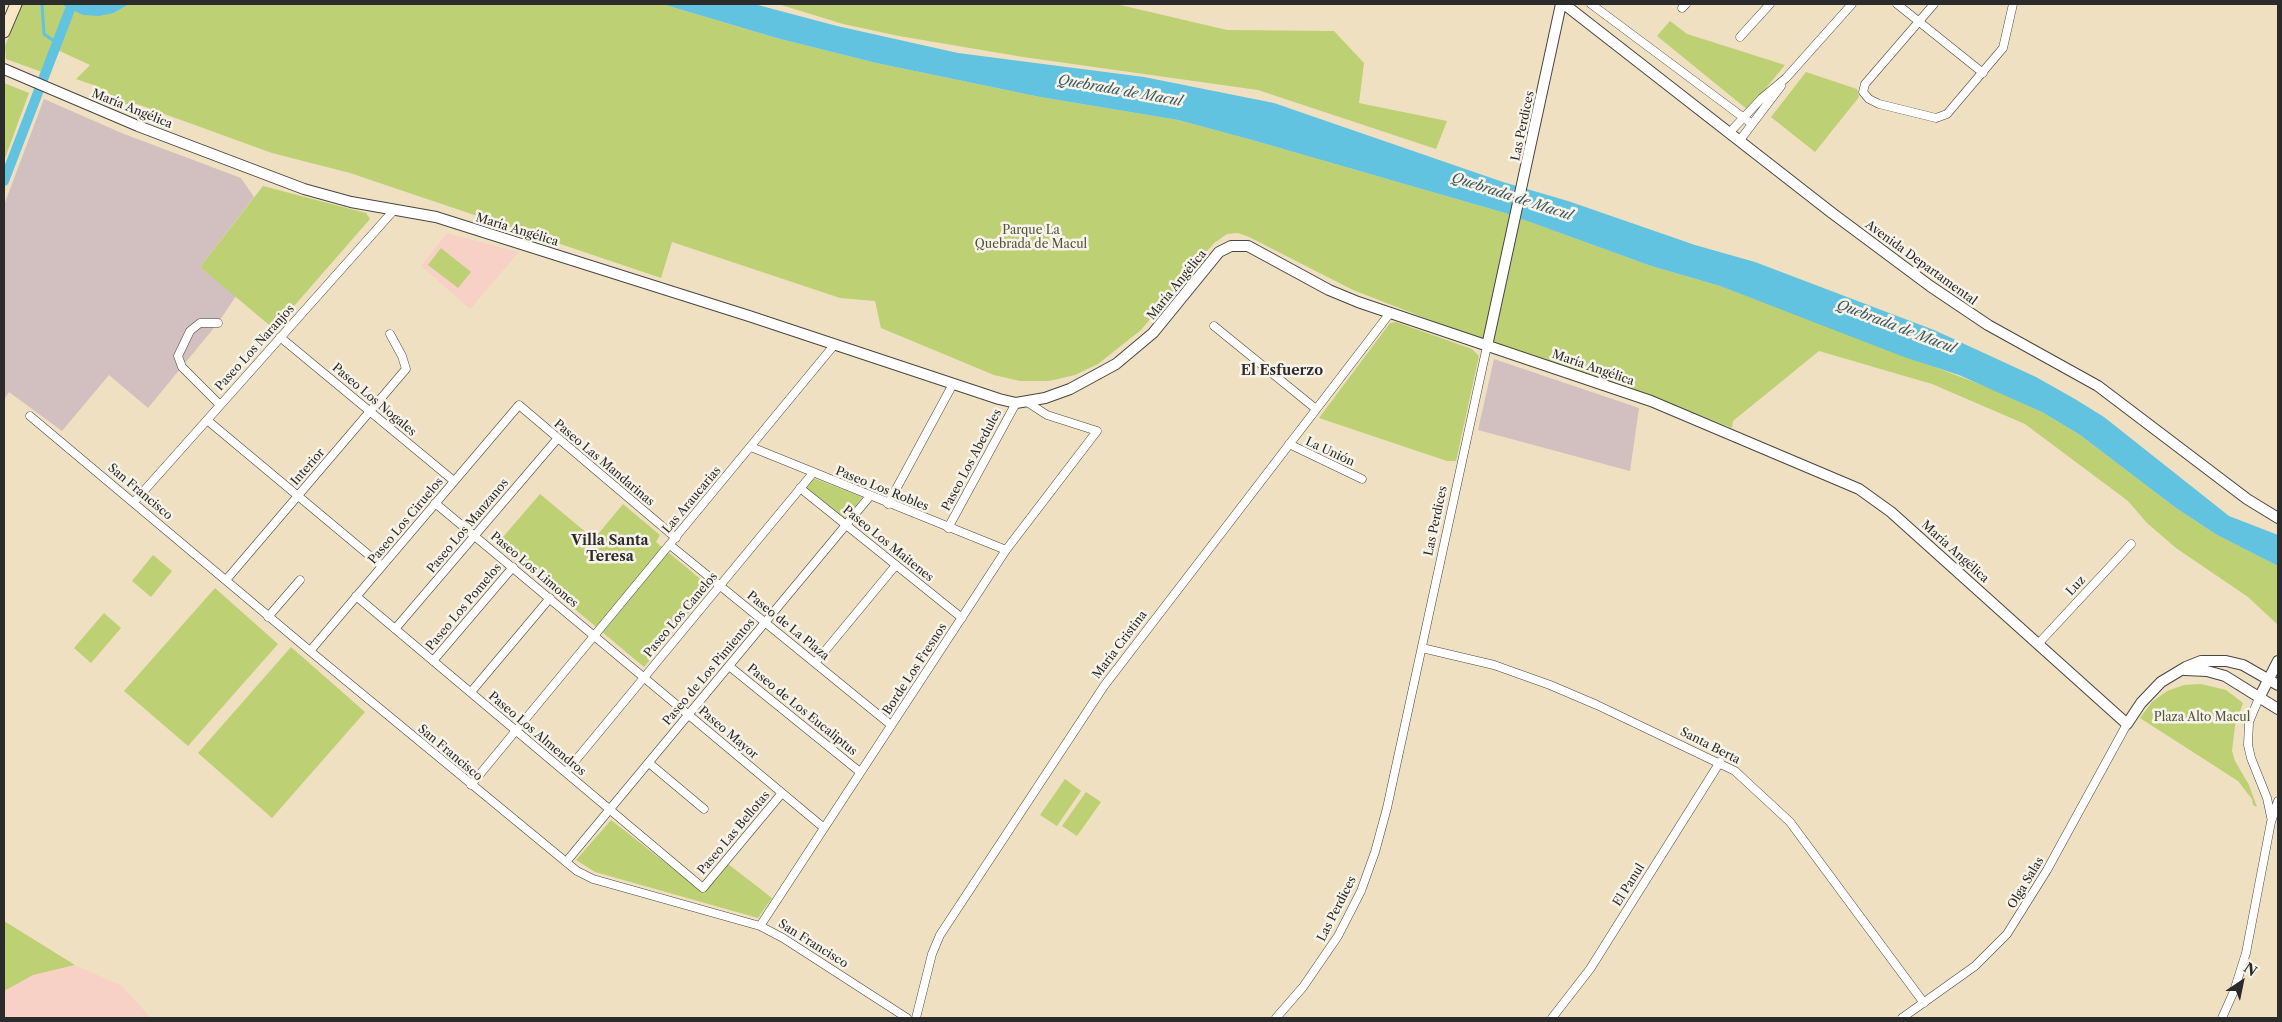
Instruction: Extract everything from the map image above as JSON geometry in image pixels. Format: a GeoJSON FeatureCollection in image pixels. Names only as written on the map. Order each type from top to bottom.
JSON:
{"type":"FeatureCollection","features":[{"type":"Feature","properties":{"kind":"main road"},"geometry":{"type":"LineString","coordinates":[[4,32],[16,4]]}},
{"type":"Feature","properties":{"kind":"street","name":"Las Perdices"},"geometry":{"type":"LineString","coordinates":[[1276,1018],[1303,987],[1330,950],[1361,891],[1383,823],[1515,223],[1560,4]]}},
{"type":"Feature","properties":{"kind":"street","name":"Avenida Departamental"},"geometry":{"type":"LineString","coordinates":[[1564,4],[1832,213],[1950,300],[2007,337],[2098,386],[2247,499],[2278,518]]}},
{"type":"Feature","properties":{"kind":"street"},"geometry":{"type":"LineString","coordinates":[[1591,4],[1752,124]]}},
{"type":"Feature","properties":{"kind":"street"},"geometry":{"type":"LineString","coordinates":[[1740,36],[1770,4]]}},
{"type":"Feature","properties":{"kind":"street"},"geometry":{"type":"LineString","coordinates":[[1740,140],[1786,78],[1852,4]]}},
{"type":"Feature","properties":{"kind":"street"},"geometry":{"type":"LineString","coordinates":[[1897,4],[1983,73]]}},
{"type":"Feature","properties":{"kind":"street"},"geometry":{"type":"LineString","coordinates":[[1934,4],[1868,80],[1863,92],[1868,99],[1878,104],[1936,118],[1947,114],[2003,48],[2014,4]]}},
{"type":"Feature","properties":{"kind":"street","name":"María Angélica"},"geometry":{"type":"LineString","coordinates":[[4,69],[138,126],[304,189],[394,210],[436,217],[835,344],[954,384],[1022,402],[1047,415],[1097,431]]}},
{"type":"Feature","properties":{"kind":"street"},"geometry":{"type":"LineString","coordinates":[[1730,132],[1786,78]]}},
{"type":"Feature","properties":{"kind":"street","name":"Paseo Los Naranjos"},"geometry":{"type":"LineString","coordinates":[[134,502],[394,210]]}},
{"type":"Feature","properties":{"kind":"street","name":"María Angélica"},"geometry":{"type":"LineString","coordinates":[[1022,402],[1057,394],[1083,383],[1129,354],[1164,321],[1215,257],[1231,246],[1242,245],[1253,248],[1343,296],[1651,402],[1859,489],[1891,512],[2127,724]]}},
{"type":"Feature","properties":{"kind":"street","name":"María Cristina"},"geometry":{"type":"LineString","coordinates":[[916,1018],[921,1006],[932,954],[945,928],[1116,668],[1390,313]]}},
{"type":"Feature","properties":{"kind":"street"},"geometry":{"type":"LineString","coordinates":[[218,323],[200,323],[190,330],[178,356],[182,367],[220,405]]}},
{"type":"Feature","properties":{"kind":"street"},"geometry":{"type":"LineString","coordinates":[[1214,326],[1316,410]]}},
{"type":"Feature","properties":{"kind":"street","name":"Interior"},"geometry":{"type":"LineString","coordinates":[[226,580],[406,369],[402,356],[390,334]]}},
{"type":"Feature","properties":{"kind":"street","name":"Paseo Los Nogales"},"geometry":{"type":"LineString","coordinates":[[280,337],[454,481]]}},
{"type":"Feature","properties":{"kind":"street","name":"Las Araucarias"},"geometry":{"type":"LineString","coordinates":[[471,785],[835,344]]}},
{"type":"Feature","properties":{"kind":"street"},"geometry":{"type":"LineString","coordinates":[[888,504],[954,384]]}},
{"type":"Feature","properties":{"kind":"street","name":"Paseo Los Abedules"},"geometry":{"type":"LineString","coordinates":[[948,528],[1022,402]]}},
{"type":"Feature","properties":{"kind":"street","name":"Paseo Las Mandarinas"},"geometry":{"type":"LineString","coordinates":[[519,405],[676,538]]}},
{"type":"Feature","properties":{"kind":"street","name":"Paseo Los Ciruelos"},"geometry":{"type":"LineString","coordinates":[[310,652],[519,405]]}},
{"type":"Feature","properties":{"kind":"street","name":"San Francisco"},"geometry":{"type":"LineString","coordinates":[[30,416],[310,652],[577,871],[593,879],[760,926],[907,1018]]}},
{"type":"Feature","properties":{"kind":"street"},"geometry":{"type":"LineString","coordinates":[[207,420],[382,566]]}},
{"type":"Feature","properties":{"kind":"street","name":"Borde Los Fresnos"},"geometry":{"type":"LineString","coordinates":[[760,926],[1006,550],[1097,431]]}},
{"type":"Feature","properties":{"kind":"street","name":"Paseo Los Manzanos"},"geometry":{"type":"LineString","coordinates":[[395,629],[558,438]]}},
{"type":"Feature","properties":{"kind":"street","name":"La Unión"},"geometry":{"type":"LineString","coordinates":[[1289,444],[1362,479]]}},
{"type":"Feature","properties":{"kind":"street","name":"Paseo Los Robles"},"geometry":{"type":"LineString","coordinates":[[751,446],[888,504],[1006,550]]}},
{"type":"Feature","properties":{"kind":"street","name":"Paseo Los Canelos"},"geometry":{"type":"LineString","coordinates":[[566,772],[813,472]]}},
{"type":"Feature","properties":{"kind":"street","name":"Paseo Los Maitenes"},"geometry":{"type":"LineString","coordinates":[[800,488],[962,618]]}},
{"type":"Feature","properties":{"kind":"street","name":"Paseo de Los Pimientos"},"geometry":{"type":"LineString","coordinates":[[566,862],[870,496]]}},
{"type":"Feature","properties":{"kind":"street","name":"Paseo Los Limones"},"geometry":{"type":"LineString","coordinates":[[436,503],[595,635]]}},
{"type":"Feature","properties":{"kind":"street","name":"Luz"},"geometry":{"type":"LineString","coordinates":[[2038,644],[2131,544]]}},
{"type":"Feature","properties":{"kind":"street","name":"Paseo de La Plaza"},"geometry":{"type":"LineString","coordinates":[[670,545],[891,725]]}},
{"type":"Feature","properties":{"kind":"street"},"geometry":{"type":"LineString","coordinates":[[815,663],[896,565]]}},
{"type":"Feature","properties":{"kind":"street","name":"Paseo Los Pomelos"},"geometry":{"type":"LineString","coordinates":[[433,661],[512,567]]}},
{"type":"Feature","properties":{"kind":"street"},"geometry":{"type":"LineString","coordinates":[[268,616],[300,580]]}},
{"type":"Feature","properties":{"kind":"street","name":"Paseo Los Almendros"},"geometry":{"type":"LineString","coordinates":[[356,596],[703,888]]}},
{"type":"Feature","properties":{"kind":"street"},"geometry":{"type":"LineString","coordinates":[[471,692],[550,598]]}},
{"type":"Feature","properties":{"kind":"street","name":"Paseo Mayor"},"geometry":{"type":"LineString","coordinates":[[595,635],[824,828]]}},
{"type":"Feature","properties":{"kind":"street","name":"Santa Berta"},"geometry":{"type":"LineString","coordinates":[[1422,648],[1494,666],[1550,685],[1720,762],[1744,777],[1790,822],[1827,869],[1924,1003]]}},
{"type":"Feature","properties":{"kind":"street"},"geometry":{"type":"LineString","coordinates":[[2127,724],[2140,703],[2154,689],[2180,671],[2201,661],[2226,661],[2242,665],[2278,685]]}},
{"type":"Feature","properties":{"kind":"street"},"geometry":{"type":"LineString","coordinates":[[2272,822],[2269,803],[2253,765],[2248,745],[2249,722],[2278,661]]}},
{"type":"Feature","properties":{"kind":"street","name":"Paseo de Los Eucaliptus"},"geometry":{"type":"LineString","coordinates":[[729,666],[860,772]]}},
{"type":"Feature","properties":{"kind":"street"},"geometry":{"type":"LineString","coordinates":[[2180,671],[2198,670],[2215,672],[2234,681],[2278,709]]}},
{"type":"Feature","properties":{"kind":"street","name":"Olga Salas"},"geometry":{"type":"LineString","coordinates":[[1902,1018],[1975,966],[2007,934],[2047,870],[2127,724]]}},
{"type":"Feature","properties":{"kind":"street","name":"El Panul"},"geometry":{"type":"LineString","coordinates":[[1552,1018],[1590,969],[1720,762]]}},
{"type":"Feature","properties":{"kind":"street"},"geometry":{"type":"LineString","coordinates":[[649,763],[704,809]]}},
{"type":"Feature","properties":{"kind":"street","name":"Paseo Las Bellotas"},"geometry":{"type":"LineString","coordinates":[[703,888],[782,793]]}},
{"type":"Feature","properties":{"kind":"street"},"geometry":{"type":"LineString","coordinates":[[2222,1018],[2234,991],[2246,953],[2272,822],[2278,801]]}},
{"type":"Feature","properties":{"kind":"shaded area"},"geometry":{"type":"Polygon","coordinates":[[[44,99],[124,134],[241,178],[254,197],[200,267],[236,296],[218,323],[148,408],[109,375],[62,431],[9,392],[4,400],[4,205],[44,99]]]}},
{"type":"Feature","properties":{"kind":"shaded area"},"geometry":{"type":"Polygon","coordinates":[[[447,233],[519,252],[470,309],[421,266],[447,233]]]}},
{"type":"Feature","properties":{"kind":"shaded area"},"geometry":{"type":"Polygon","coordinates":[[[1494,359],[1639,408],[1630,471],[1478,430],[1494,359]]]}},
{"type":"Feature","properties":{"kind":"shaded area"},"geometry":{"type":"Polygon","coordinates":[[[75,965],[122,986],[151,1018],[4,1018],[4,991],[33,975],[75,965]]]}},
{"type":"Feature","properties":{"kind":"green space","name":"Parque La Quebrada de Macul"},"geometry":{"type":"Polygon","coordinates":[[[22,4],[60,4],[114,13],[129,4],[662,4],[780,39],[876,63],[1040,97],[1178,120],[1252,140],[1505,213],[1651,266],[1720,286],[1998,391],[2042,412],[2080,435],[2176,508],[2217,535],[2278,566],[2278,625],[2248,597],[2176,548],[2147,523],[2128,501],[2025,424],[1932,384],[1819,351],[1733,421],[1732,428],[1671,404],[1479,339],[1353,290],[1238,233],[1227,234],[1214,243],[1141,330],[1098,364],[1075,375],[1049,381],[1020,381],[994,375],[881,328],[875,301],[840,298],[672,242],[661,278],[350,173],[272,153],[137,104],[125,104],[99,87],[76,79],[90,65],[51,47],[42,72],[6,59],[5,46],[22,4]]]}},
{"type":"Feature","properties":{"kind":"green space"},"geometry":{"type":"Polygon","coordinates":[[[778,4],[1116,4],[1227,30],[1334,31],[1364,63],[1359,103],[1447,121],[1436,149],[1258,90],[1023,57],[899,36],[843,24],[778,4]]]}},
{"type":"Feature","properties":{"kind":"green space"},"geometry":{"type":"Polygon","coordinates":[[[1670,21],[1687,34],[1785,65],[1748,110],[1657,36],[1670,21]]]}},
{"type":"Feature","properties":{"kind":"green space"},"geometry":{"type":"Polygon","coordinates":[[[1806,72],[1857,89],[1859,97],[1815,152],[1771,117],[1806,72]]]}},
{"type":"Feature","properties":{"kind":"green space"},"geometry":{"type":"Polygon","coordinates":[[[4,83],[29,93],[4,161],[4,83]]]}},
{"type":"Feature","properties":{"kind":"green space"},"geometry":{"type":"Polygon","coordinates":[[[263,186],[366,213],[370,219],[274,329],[200,267],[263,186]]]}},
{"type":"Feature","properties":{"kind":"green space"},"geometry":{"type":"Polygon","coordinates":[[[441,248],[471,272],[458,288],[428,265],[441,248]]]}},
{"type":"Feature","properties":{"kind":"green space"},"geometry":{"type":"Polygon","coordinates":[[[1396,322],[1472,349],[1479,356],[1456,461],[1447,461],[1319,418],[1390,323],[1396,322]]]}},
{"type":"Feature","properties":{"kind":"green space"},"geometry":{"type":"Polygon","coordinates":[[[813,478],[862,497],[845,521],[803,488],[813,478]]]}},
{"type":"Feature","properties":{"kind":"green space"},"geometry":{"type":"Polygon","coordinates":[[[540,494],[594,539],[623,504],[660,535],[656,542],[710,587],[644,667],[497,544],[540,494]]]}},
{"type":"Feature","properties":{"kind":"green space"},"geometry":{"type":"Polygon","coordinates":[[[153,555],[172,571],[151,597],[132,581],[153,555]]]}},
{"type":"Feature","properties":{"kind":"green space"},"geometry":{"type":"Polygon","coordinates":[[[215,588],[278,644],[188,746],[124,691],[215,588]]]}},
{"type":"Feature","properties":{"kind":"green space"},"geometry":{"type":"Polygon","coordinates":[[[104,613],[121,628],[91,663],[74,648],[104,613]]]}},
{"type":"Feature","properties":{"kind":"green space"},"geometry":{"type":"Polygon","coordinates":[[[291,647],[365,712],[272,818],[198,753],[291,647]]]}},
{"type":"Feature","properties":{"kind":"green space","name":"Plaza Alto Macul"},"geometry":{"type":"Polygon","coordinates":[[[2201,684],[2226,690],[2243,703],[2235,726],[2232,751],[2235,761],[2249,785],[2257,807],[2253,805],[2252,799],[2238,781],[2140,718],[2152,702],[2167,691],[2184,685],[2201,684]]]}},
{"type":"Feature","properties":{"kind":"green space"},"geometry":{"type":"Polygon","coordinates":[[[1065,779],[1081,791],[1057,826],[1040,815],[1065,779]]]}},
{"type":"Feature","properties":{"kind":"green space"},"geometry":{"type":"Polygon","coordinates":[[[1086,792],[1101,802],[1077,836],[1062,826],[1086,792]]]}},
{"type":"Feature","properties":{"kind":"green space"},"geometry":{"type":"Polygon","coordinates":[[[611,820],[704,893],[728,864],[772,898],[758,918],[595,872],[576,860],[611,820]]]}},
{"type":"Feature","properties":{"kind":"green space"},"geometry":{"type":"Polygon","coordinates":[[[4,921],[75,965],[33,975],[4,991],[4,921]]]}},
{"type":"Feature","properties":{"kind":"water"},"geometry":{"type":"Polygon","coordinates":[[[60,4],[129,4],[114,13],[99,16],[83,15],[60,4]]]}},
{"type":"Feature","properties":{"kind":"water","name":"Quebrada de Macul"},"geometry":{"type":"Polygon","coordinates":[[[662,4],[754,4],[837,26],[958,53],[1144,77],[1274,103],[1503,182],[1568,201],[1695,245],[1755,262],[1934,330],[2036,377],[2075,399],[2104,417],[2229,516],[2278,535],[2278,566],[2217,535],[2176,508],[2080,435],[2042,412],[1959,375],[1904,357],[1720,286],[1651,266],[1505,213],[1178,120],[1040,97],[876,63],[780,39],[662,4]]]}},
{"type":"Feature","properties":{"kind":"waterway"},"geometry":{"type":"LineString","coordinates":[[42,4],[44,34],[57,43]]}},
{"type":"Feature","properties":{"kind":"waterway"},"geometry":{"type":"LineString","coordinates":[[4,181],[72,4]]}},
{"type":"Feature","properties":{"kind":"district","name":"El Esfuerzo"},"geometry":{"type":"Point","coordinates":[1282,371]}},
{"type":"Feature","properties":{"kind":"district","name":"Villa Santa Teresa"},"geometry":{"type":"Point","coordinates":[610,550]}}]}
